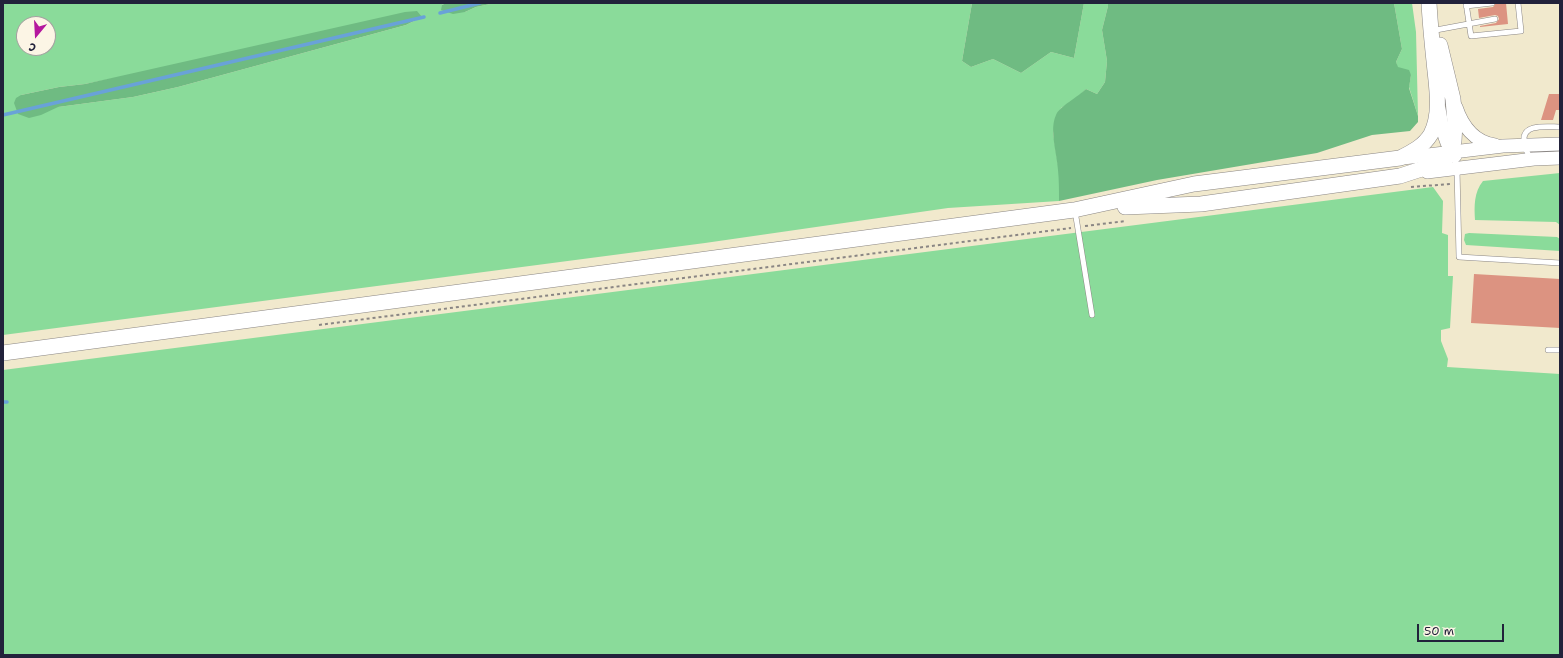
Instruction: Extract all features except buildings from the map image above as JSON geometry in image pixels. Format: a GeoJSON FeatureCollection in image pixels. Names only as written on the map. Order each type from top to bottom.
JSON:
{"type":"FeatureCollection","features":[{"type":"Feature","properties":{"kind":"main road"},"geometry":{"type":"LineString","coordinates":[[1431,3],[1453,99],[1460,118],[1468,130],[1477,138],[1488,144],[1503,146]]}},
{"type":"Feature","properties":{"kind":"main road"},"geometry":{"type":"LineString","coordinates":[[1400,158],[1413,152],[1422,145],[1431,133],[1436,119],[1437,101],[1431,3]]}},
{"type":"Feature","properties":{"kind":"main road"},"geometry":{"type":"LineString","coordinates":[[1403,182],[1440,163],[1446,159],[1451,152],[1454,141],[1455,123],[1453,99]]}},
{"type":"Feature","properties":{"kind":"main road"},"geometry":{"type":"LineString","coordinates":[[1437,101],[1445,136],[1451,152],[1459,161],[1474,165]]}},
{"type":"Feature","properties":{"kind":"main road"},"geometry":{"type":"LineString","coordinates":[[3,353],[1079,209],[1194,184],[1503,146],[1524,144],[1560,144]]}},
{"type":"Feature","properties":{"kind":"main road"},"geometry":{"type":"LineString","coordinates":[[1079,209],[1201,204],[1403,182],[1457,167],[1534,159],[1560,158]]}},
{"type":"Feature","properties":{"kind":"lane"},"geometry":{"type":"LineString","coordinates":[[1492,3],[1466,5],[1471,36],[1521,31],[1518,3]]}},
{"type":"Feature","properties":{"kind":"lane"},"geometry":{"type":"LineString","coordinates":[[1436,30],[1495,18]]}},
{"type":"Feature","properties":{"kind":"lane"},"geometry":{"type":"LineString","coordinates":[[1534,159],[1527,154],[1524,144],[1525,132],[1532,127],[1560,127]]}},
{"type":"Feature","properties":{"kind":"lane"},"geometry":{"type":"LineString","coordinates":[[1457,167],[1459,258],[1560,263]]}},
{"type":"Feature","properties":{"kind":"lane"},"geometry":{"type":"LineString","coordinates":[[1079,209],[1077,228],[1092,315]]}},
{"type":"Feature","properties":{"kind":"lane"},"geometry":{"type":"LineString","coordinates":[[1548,350],[1560,350]]}},
{"type":"Feature","properties":{"kind":"path"},"geometry":{"type":"LineString","coordinates":[[1403,182],[1427,185],[1458,184]]}},
{"type":"Feature","properties":{"kind":"path"},"geometry":{"type":"LineString","coordinates":[[317,326],[1132,220]]}},
{"type":"Feature","properties":{"kind":"green space"},"geometry":{"type":"Polygon","coordinates":[[[3,3],[446,3],[442,5],[465,12],[476,7],[495,3],[972,3],[962,61],[971,67],[993,59],[1021,73],[1051,52],[1074,58],[1084,3],[1108,3],[1102,30],[1107,61],[1105,82],[1097,94],[1086,89],[1077,98],[1061,108],[1053,133],[1059,171],[1059,201],[948,208],[705,243],[3,335],[3,3]],[[422,17],[85,84],[59,87],[21,95],[58,107],[133,97],[178,87],[406,25],[422,17]]]}},
{"type":"Feature","properties":{"kind":"green space"},"geometry":{"type":"Polygon","coordinates":[[[446,3],[495,3],[453,14],[441,10],[442,5],[446,3]]]}},
{"type":"Feature","properties":{"kind":"green space"},"geometry":{"type":"Polygon","coordinates":[[[972,3],[1084,3],[1074,58],[1051,52],[1021,73],[993,59],[971,67],[962,61],[972,3]]]}},
{"type":"Feature","properties":{"kind":"green space"},"geometry":{"type":"Polygon","coordinates":[[[1108,3],[1394,3],[1402,49],[1396,62],[1398,67],[1409,70],[1411,75],[1409,88],[1418,116],[1418,122],[1410,131],[1372,135],[1317,153],[1157,180],[1059,201],[1057,163],[1053,135],[1054,121],[1056,115],[1061,109],[1086,89],[1097,94],[1105,82],[1107,61],[1102,30],[1108,3]]]}},
{"type":"Feature","properties":{"kind":"green space"},"geometry":{"type":"Polygon","coordinates":[[[1394,3],[1412,3],[1416,32],[1418,116],[1409,87],[1411,75],[1397,67],[1396,62],[1402,49],[1394,3]]]}},
{"type":"Feature","properties":{"kind":"green space"},"geometry":{"type":"Polygon","coordinates":[[[417,11],[422,17],[406,25],[178,87],[133,97],[58,107],[41,115],[29,118],[18,114],[14,103],[16,98],[21,95],[59,87],[85,84],[405,12],[417,11]]]}},
{"type":"Feature","properties":{"kind":"green space"},"geometry":{"type":"Polygon","coordinates":[[[1560,173],[1560,225],[1556,222],[1475,220],[1476,194],[1483,181],[1560,173]]]}},
{"type":"Feature","properties":{"kind":"green space"},"geometry":{"type":"Polygon","coordinates":[[[1433,187],[1443,201],[1442,233],[1448,235],[1448,276],[1453,276],[1450,328],[1441,330],[1441,341],[1448,359],[1447,367],[1560,374],[1560,655],[3,655],[3,370],[1433,187]]]}},
{"type":"Feature","properties":{"kind":"green space"},"geometry":{"type":"Polygon","coordinates":[[[1465,234],[1557,237],[1560,239],[1560,251],[1466,245],[1464,240],[1465,234]]]}},
{"type":"Feature","properties":{"kind":"waterway"},"geometry":{"type":"LineString","coordinates":[[440,13],[480,3]]}},
{"type":"Feature","properties":{"kind":"waterway"},"geometry":{"type":"LineString","coordinates":[[3,115],[424,17]]}}]}
